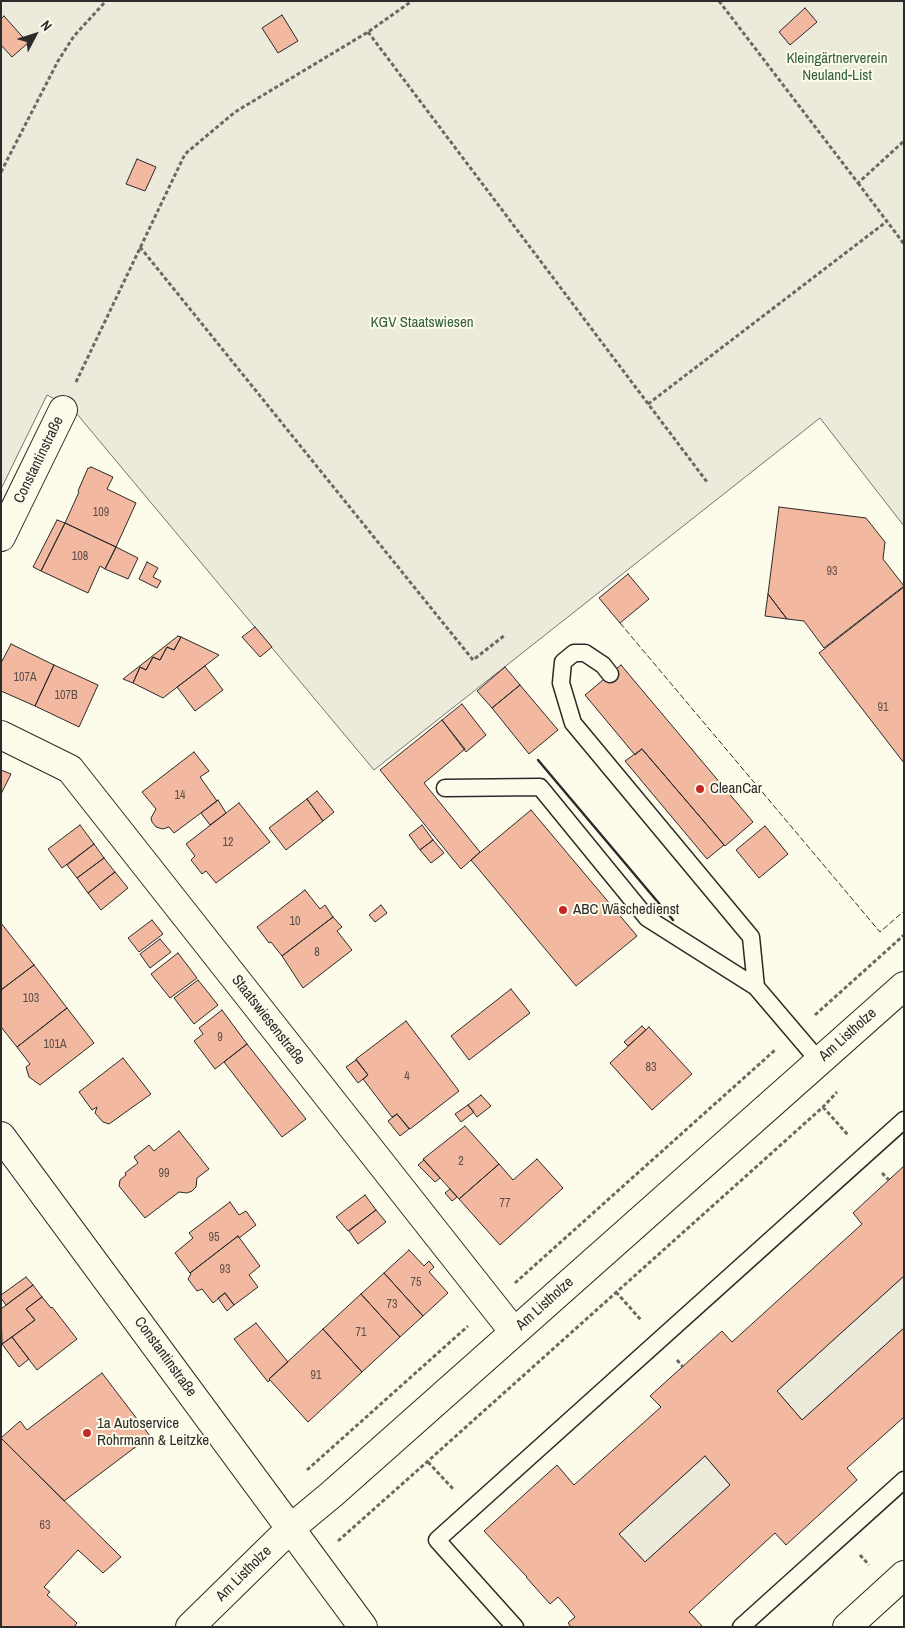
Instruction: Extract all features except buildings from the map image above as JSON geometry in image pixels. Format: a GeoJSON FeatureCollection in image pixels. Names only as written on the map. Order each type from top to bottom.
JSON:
{"type":"FeatureCollection","features":[{"type":"Feature","properties":{"kind":"street","name":"Constantinstraße"},"geometry":{"type":"LineString","coordinates":[[1,536],[63,410]]}},
{"type":"Feature","properties":{"kind":"street","name":"Staatswiesenstraße"},"geometry":{"type":"LineString","coordinates":[[1,735],[70,769],[514,1332]]}},
{"type":"Feature","properties":{"kind":"street","name":"Am Listholze"},"geometry":{"type":"LineString","coordinates":[[190,1627],[291,1528],[332,1494],[904,986]]}},
{"type":"Feature","properties":{"kind":"street","name":"Constantinstraße"},"geometry":{"type":"LineString","coordinates":[[1,1136],[363,1627]]}},
{"type":"Feature","properties":{"kind":"street"},"geometry":{"type":"LineString","coordinates":[[847,1627],[897,1582]]}},
{"type":"Feature","properties":{"kind":"lane"},"geometry":{"type":"LineString","coordinates":[[610,674],[603,665],[585,653],[574,653],[563,662],[561,683],[573,723],[751,937],[756,987]]}},
{"type":"Feature","properties":{"kind":"lane"},"geometry":{"type":"LineString","coordinates":[[444,788],[540,787],[647,918],[756,987],[819,1061]]}},
{"type":"Feature","properties":{"kind":"lane"},"geometry":{"type":"LineString","coordinates":[[515,1627],[437,1540],[904,1120]]}},
{"type":"Feature","properties":{"kind":"lane"},"geometry":{"type":"LineString","coordinates":[[740,1627],[904,1480]]}},
{"type":"Feature","properties":{"kind":"path"},"geometry":{"type":"LineString","coordinates":[[1,172],[58,61],[74,36],[106,1]]}},
{"type":"Feature","properties":{"kind":"path"},"geometry":{"type":"LineString","coordinates":[[63,410],[185,154],[235,112],[368,32],[412,1]]}},
{"type":"Feature","properties":{"kind":"path"},"geometry":{"type":"LineString","coordinates":[[719,1],[904,244]]}},
{"type":"Feature","properties":{"kind":"path"},"geometry":{"type":"LineString","coordinates":[[368,32],[707,482]]}},
{"type":"Feature","properties":{"kind":"path"},"geometry":{"type":"LineString","coordinates":[[858,183],[904,141]]}},
{"type":"Feature","properties":{"kind":"path"},"geometry":{"type":"LineString","coordinates":[[648,404],[886,222]]}},
{"type":"Feature","properties":{"kind":"path"},"geometry":{"type":"LineString","coordinates":[[140,247],[473,660],[505,635]]}},
{"type":"Feature","properties":{"kind":"path"},"geometry":{"type":"LineString","coordinates":[[271,1502],[904,935]]}},
{"type":"Feature","properties":{"kind":"path"},"geometry":{"type":"LineString","coordinates":[[314,1561],[428,1462],[823,1107],[842,1086]]}},
{"type":"Feature","properties":{"kind":"path"},"geometry":{"type":"LineString","coordinates":[[428,1462],[472,1509]]}},
{"type":"Feature","properties":{"kind":"path"},"geometry":{"type":"LineString","coordinates":[[842,1535],[897,1582]]}},
{"type":"Feature","properties":{"kind":"green space","name":"KGV Staatswiesen"},"geometry":{"type":"Polygon","coordinates":[[[1,1],[904,1],[904,526],[820,418],[374,770],[72,408],[47,395],[1,489],[1,1]]]}},
{"type":"Feature","properties":{"kind":"green space"},"geometry":{"type":"Polygon","coordinates":[[[904,1276],[904,1328],[802,1420],[777,1391],[904,1276]]]}},
{"type":"Feature","properties":{"kind":"green space"},"geometry":{"type":"Polygon","coordinates":[[[705,1456],[730,1485],[645,1562],[619,1534],[705,1456]]]}},
{"type":"Feature","properties":{"kind":"fence"},"geometry":{"type":"LineString","coordinates":[[620,623],[880,932],[904,911]]}},
{"type":"Feature","properties":{"kind":"wall"},"geometry":{"type":"LineString","coordinates":[[538,760],[673,920]]}},
{"type":"Feature","properties":{"kind":"place","name":"CleanCar"},"geometry":{"type":"Point","coordinates":[700,789]}},
{"type":"Feature","properties":{"kind":"place","name":"ABC Wäschedienst"},"geometry":{"type":"Point","coordinates":[563,910]}},
{"type":"Feature","properties":{"kind":"place","name":"1a Autoservice Rohrmann & Leitzke"},"geometry":{"type":"Point","coordinates":[87,1433]}},
{"type":"Feature","properties":{"kind":"park label","name":"Kleingärtnerverein Neuland-List"},"geometry":{"type":"Point","coordinates":[837,68]}}]}
